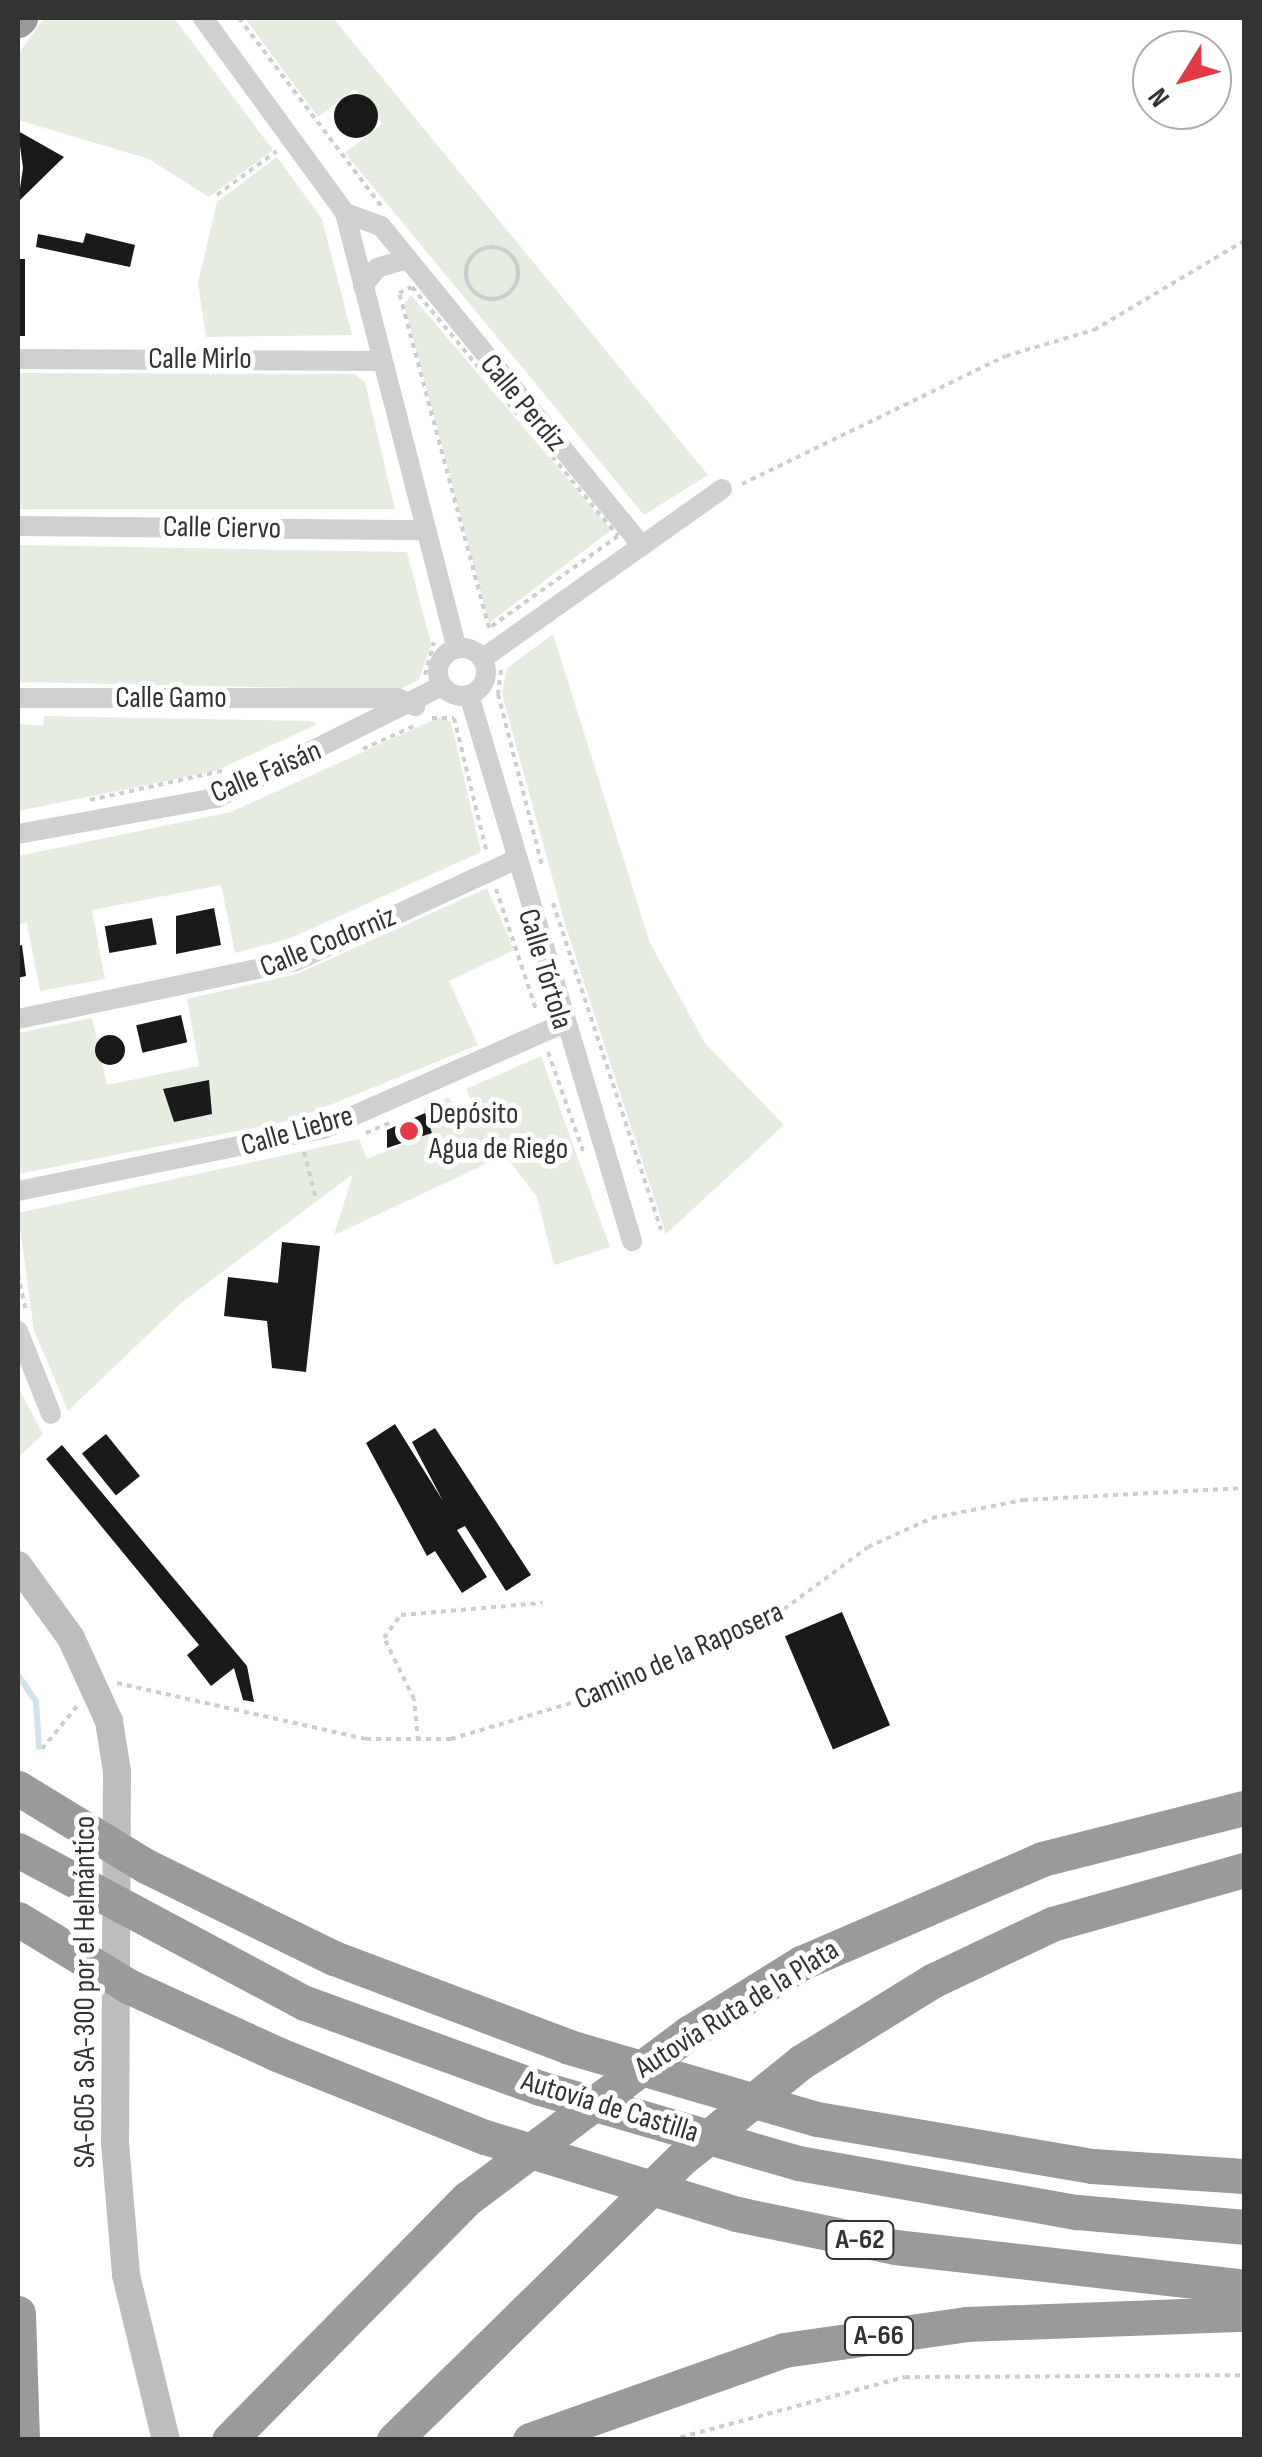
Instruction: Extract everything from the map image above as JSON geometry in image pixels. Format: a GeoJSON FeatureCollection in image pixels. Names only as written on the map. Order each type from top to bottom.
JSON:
{"type":"FeatureCollection","features":[{"type":"Feature","properties":{"kind":"highway"},"geometry":{"type":"LineString","coordinates":[[18,1788],[146,1866],[334,1958],[569,2047],[817,2119],[1092,2166],[1244,2176]]}},
{"type":"Feature","properties":{"kind":"highway","name":"Autovía Ruta de la Plata"},"geometry":{"type":"LineString","coordinates":[[229,2440],[468,2198],[690,2032],[904,1913],[1042,1858],[1244,1808]]}},
{"type":"Feature","properties":{"kind":"highway","name":"Autovía de Castilla"},"geometry":{"type":"LineString","coordinates":[[18,1850],[138,1920],[323,2009],[540,2088],[798,2163],[1076,2212],[1244,2228]]}},
{"type":"Feature","properties":{"kind":"highway"},"geometry":{"type":"LineString","coordinates":[[394,2440],[574,2260],[801,2062],[932,1981],[1052,1924],[1233,1871]]}},
{"type":"Feature","properties":{"kind":"highway","name":"A-62"},"geometry":{"type":"LineString","coordinates":[[18,1919],[128,1986],[485,2138],[737,2214],[914,2250],[1244,2288]]}},
{"type":"Feature","properties":{"kind":"highway"},"geometry":{"type":"LineString","coordinates":[[18,2313],[22,2440]]}},
{"type":"Feature","properties":{"kind":"highway","name":"A-66"},"geometry":{"type":"LineString","coordinates":[[530,2440],[784,2350],[966,2324],[1244,2314]]}},
{"type":"Feature","properties":{"kind":"street","name":"Calle Perdiz"},"geometry":{"type":"LineString","coordinates":[[204,18],[348,221],[381,226],[398,253],[642,546]]}},
{"type":"Feature","properties":{"kind":"street"},"geometry":{"type":"LineString","coordinates":[[348,221],[457,648]]}},
{"type":"Feature","properties":{"kind":"street"},"geometry":{"type":"LineString","coordinates":[[363,286],[377,268],[398,253]]}},
{"type":"Feature","properties":{"kind":"street","name":"Calle Mirlo"},"geometry":{"type":"LineString","coordinates":[[18,359],[382,361]]}},
{"type":"Feature","properties":{"kind":"street"},"geometry":{"type":"LineString","coordinates":[[457,648],[438,668],[442,686],[468,695],[484,680],[492,662],[722,489]]}},
{"type":"Feature","properties":{"kind":"street","name":"Calle Ciervo"},"geometry":{"type":"LineString","coordinates":[[18,526],[426,530]]}},
{"type":"Feature","properties":{"kind":"street"},"geometry":{"type":"LineString","coordinates":[[457,648],[492,662]]}},
{"type":"Feature","properties":{"kind":"street","name":"Calle Faisán"},"geometry":{"type":"LineString","coordinates":[[18,834],[217,798],[350,736],[417,696],[442,686]]}},
{"type":"Feature","properties":{"kind":"street","name":"Calle Tórtola"},"geometry":{"type":"LineString","coordinates":[[468,695],[512,862],[632,1241]]}},
{"type":"Feature","properties":{"kind":"street","name":"Calle Gamo"},"geometry":{"type":"LineString","coordinates":[[18,698],[324,702],[417,696]]}},
{"type":"Feature","properties":{"kind":"street"},"geometry":{"type":"LineString","coordinates":[[324,702],[350,736]]}},
{"type":"Feature","properties":{"kind":"street","name":"Calle Codorniz"},"geometry":{"type":"LineString","coordinates":[[18,1019],[296,961],[512,862]]}},
{"type":"Feature","properties":{"kind":"street","name":"Calle Liebre"},"geometry":{"type":"LineString","coordinates":[[18,1191],[302,1144],[562,1024]]}},
{"type":"Feature","properties":{"kind":"street"},"geometry":{"type":"LineString","coordinates":[[18,1331],[51,1414]]}},
{"type":"Feature","properties":{"kind":"street","name":"SA-605 a SA-300 por el Helmántico"},"geometry":{"type":"LineString","coordinates":[[18,1565],[95,1683],[117,1772],[112,2071],[126,2275],[166,2440]]}},
{"type":"Feature","properties":{"kind":"path"},"geometry":{"type":"LineString","coordinates":[[239,18],[390,217]]}},
{"type":"Feature","properties":{"kind":"path"},"geometry":{"type":"LineString","coordinates":[[266,136],[287,164]]}},
{"type":"Feature","properties":{"kind":"path"},"geometry":{"type":"LineString","coordinates":[[218,195],[277,151]]}},
{"type":"Feature","properties":{"kind":"path"},"geometry":{"type":"LineString","coordinates":[[722,489],[1006,356],[1094,330],[1244,240]]}},
{"type":"Feature","properties":{"kind":"path"},"geometry":{"type":"LineString","coordinates":[[484,247],[505,249],[518,266],[516,286],[499,300],[478,297],[465,280],[468,260],[484,247]]}},
{"type":"Feature","properties":{"kind":"path"},"geometry":{"type":"LineString","coordinates":[[412,287],[618,536],[484,626],[399,293],[412,287]]}},
{"type":"Feature","properties":{"kind":"path"},"geometry":{"type":"LineString","coordinates":[[417,696],[435,646],[431,626]]}},
{"type":"Feature","properties":{"kind":"path"},"geometry":{"type":"LineString","coordinates":[[492,662],[545,878]]}},
{"type":"Feature","properties":{"kind":"path"},"geometry":{"type":"LineString","coordinates":[[344,758],[449,714],[488,846],[480,857]]}},
{"type":"Feature","properties":{"kind":"path"},"geometry":{"type":"LineString","coordinates":[[73,803],[232,767]]}},
{"type":"Feature","properties":{"kind":"path"},"geometry":{"type":"LineString","coordinates":[[500,896],[537,1008],[530,1026]]}},
{"type":"Feature","properties":{"kind":"path"},"geometry":{"type":"LineString","coordinates":[[551,896],[660,1230]]}},
{"type":"Feature","properties":{"kind":"path"},"geometry":{"type":"LineString","coordinates":[[541,1053],[554,1062],[586,1160]]}},
{"type":"Feature","properties":{"kind":"path"},"geometry":{"type":"LineString","coordinates":[[348,1139],[408,1114]]}},
{"type":"Feature","properties":{"kind":"path"},"geometry":{"type":"LineString","coordinates":[[285,1156],[302,1144],[318,1148]]}},
{"type":"Feature","properties":{"kind":"path"},"geometry":{"type":"LineString","coordinates":[[302,1144],[316,1199]]}},
{"type":"Feature","properties":{"kind":"path","name":"Camino de la Raposera"},"geometry":{"type":"LineString","coordinates":[[95,1683],[418,1742],[525,1720],[740,1634],[791,1608],[868,1547],[932,1518],[1022,1500],[1244,1488]]}},
{"type":"Feature","properties":{"kind":"path"},"geometry":{"type":"LineString","coordinates":[[418,1742],[414,1699],[384,1638],[401,1615],[542,1604]]}},
{"type":"Feature","properties":{"kind":"path"},"geometry":{"type":"LineString","coordinates":[[42,1750],[95,1683]]}},
{"type":"Feature","properties":{"kind":"path"},"geometry":{"type":"LineString","coordinates":[[671,2440],[905,2377],[1244,2375]]}},
{"type":"Feature","properties":{"kind":"shaded area"},"geometry":{"type":"Polygon","coordinates":[[[44,18],[174,18],[273,150],[209,197],[149,159],[18,120],[18,54],[44,18]]]}},
{"type":"Feature","properties":{"kind":"shaded area"},"geometry":{"type":"Polygon","coordinates":[[[245,18],[333,18],[708,475],[644,515],[345,153],[382,124],[355,89],[318,117],[245,18]]]}},
{"type":"Feature","properties":{"kind":"shaded area"},"geometry":{"type":"Polygon","coordinates":[[[277,157],[322,219],[352,335],[206,337],[198,283],[217,202],[277,157]]]}},
{"type":"Feature","properties":{"kind":"shaded area"},"geometry":{"type":"Polygon","coordinates":[[[411,295],[611,530],[489,623],[404,304],[411,295]]]}},
{"type":"Feature","properties":{"kind":"shaded area"},"geometry":{"type":"Polygon","coordinates":[[[18,373],[354,374],[365,382],[395,509],[18,509],[18,373]]]}},
{"type":"Feature","properties":{"kind":"shaded area"},"geometry":{"type":"Polygon","coordinates":[[[18,545],[407,552],[431,644],[419,680],[398,690],[18,682],[18,545]]]}},
{"type":"Feature","properties":{"kind":"shaded area"},"geometry":{"type":"Polygon","coordinates":[[[553,634],[650,943],[705,1043],[784,1125],[666,1234],[565,924],[502,694],[507,668],[553,634]]]}},
{"type":"Feature","properties":{"kind":"shaded area"},"geometry":{"type":"Polygon","coordinates":[[[44,716],[313,721],[316,725],[215,771],[18,811],[18,724],[43,726],[44,716]]]}},
{"type":"Feature","properties":{"kind":"shaded area"},"geometry":{"type":"Polygon","coordinates":[[[440,717],[451,722],[481,852],[291,938],[235,953],[221,885],[92,910],[105,979],[40,991],[27,923],[18,924],[18,856],[231,812],[440,717]]]}},
{"type":"Feature","properties":{"kind":"shaded area"},"geometry":{"type":"Polygon","coordinates":[[[487,888],[514,950],[449,981],[478,1045],[293,1120],[18,1174],[18,1033],[92,1018],[107,1085],[199,1066],[187,999],[297,974],[487,888]]]}},
{"type":"Feature","properties":{"kind":"shaded area"},"geometry":{"type":"Polygon","coordinates":[[[541,1056],[610,1247],[554,1265],[537,1197],[505,1155],[334,1235],[353,1174],[181,1303],[68,1411],[34,1330],[18,1213],[359,1139],[367,1159],[432,1133],[423,1109],[449,1097],[461,1118],[476,1110],[466,1089],[541,1056]]]}},
{"type":"Feature","properties":{"kind":"shaded area"},"geometry":{"type":"Polygon","coordinates":[[[18,1387],[43,1434],[18,1458],[18,1387]]]}},
{"type":"Feature","properties":{"kind":"building"},"geometry":{"type":"Polygon","coordinates":[[[356,94],[372,100],[378,116],[372,132],[356,138],[340,132],[334,116],[340,100],[356,94]]]}},
{"type":"Feature","properties":{"kind":"building"},"geometry":{"type":"Polygon","coordinates":[[[18,131],[64,157],[18,202],[23,168],[18,131]]]}},
{"type":"Feature","properties":{"kind":"building"},"geometry":{"type":"Polygon","coordinates":[[[86,233],[135,245],[130,267],[36,247],[38,234],[83,243],[86,233]]]}},
{"type":"Feature","properties":{"kind":"building"},"geometry":{"type":"Polygon","coordinates":[[[18,259],[25,259],[25,336],[18,336],[18,259]]]}},
{"type":"Feature","properties":{"kind":"building"},"geometry":{"type":"Polygon","coordinates":[[[214,908],[221,945],[176,954],[176,916],[214,908]]]}},
{"type":"Feature","properties":{"kind":"building"},"geometry":{"type":"Polygon","coordinates":[[[152,918],[157,945],[109,953],[105,926],[152,918]]]}},
{"type":"Feature","properties":{"kind":"building"},"geometry":{"type":"Polygon","coordinates":[[[22,945],[26,976],[18,978],[18,946],[22,945]]]}},
{"type":"Feature","properties":{"kind":"building"},"geometry":{"type":"Polygon","coordinates":[[[181,1015],[187,1042],[142,1053],[136,1025],[181,1015]]]}},
{"type":"Feature","properties":{"kind":"building"},"geometry":{"type":"Polygon","coordinates":[[[110,1035],[124,1044],[125,1050],[116,1064],[110,1065],[96,1056],[95,1050],[104,1036],[110,1035]]]}},
{"type":"Feature","properties":{"kind":"building"},"geometry":{"type":"Polygon","coordinates":[[[209,1080],[212,1114],[174,1122],[163,1089],[209,1080]]]}},
{"type":"Feature","properties":{"kind":"building","name":"Depósito Agua de Riego"},"geometry":{"type":"Polygon","coordinates":[[[425,1113],[432,1133],[387,1148],[387,1130],[425,1113]]]}},
{"type":"Feature","properties":{"kind":"building"},"geometry":{"type":"Polygon","coordinates":[[[282,1242],[320,1246],[306,1372],[272,1368],[267,1321],[224,1316],[228,1277],[278,1283],[282,1242]]]}},
{"type":"Feature","properties":{"kind":"building"},"geometry":{"type":"Polygon","coordinates":[[[395,1424],[443,1501],[412,1442],[435,1428],[531,1575],[506,1591],[465,1526],[457,1530],[487,1577],[462,1593],[435,1551],[427,1556],[366,1443],[395,1424]]]}},
{"type":"Feature","properties":{"kind":"building"},"geometry":{"type":"Polygon","coordinates":[[[106,1434],[140,1476],[116,1495],[82,1454],[106,1434]]]}},
{"type":"Feature","properties":{"kind":"building"},"geometry":{"type":"Polygon","coordinates":[[[62,1445],[247,1666],[254,1702],[243,1700],[234,1668],[211,1686],[187,1655],[199,1645],[46,1459],[62,1445]]]}},
{"type":"Feature","properties":{"kind":"building"},"geometry":{"type":"Polygon","coordinates":[[[842,1612],[890,1725],[833,1749],[785,1636],[842,1612]]]}},
{"type":"Feature","properties":{"kind":"waterway"},"geometry":{"type":"LineString","coordinates":[[18,1675],[36,1702],[39,1747]]}},
{"type":"Feature","properties":{"kind":"place","name":"Depósito Agua de Riego"},"geometry":{"type":"Point","coordinates":[409,1131]}}]}
